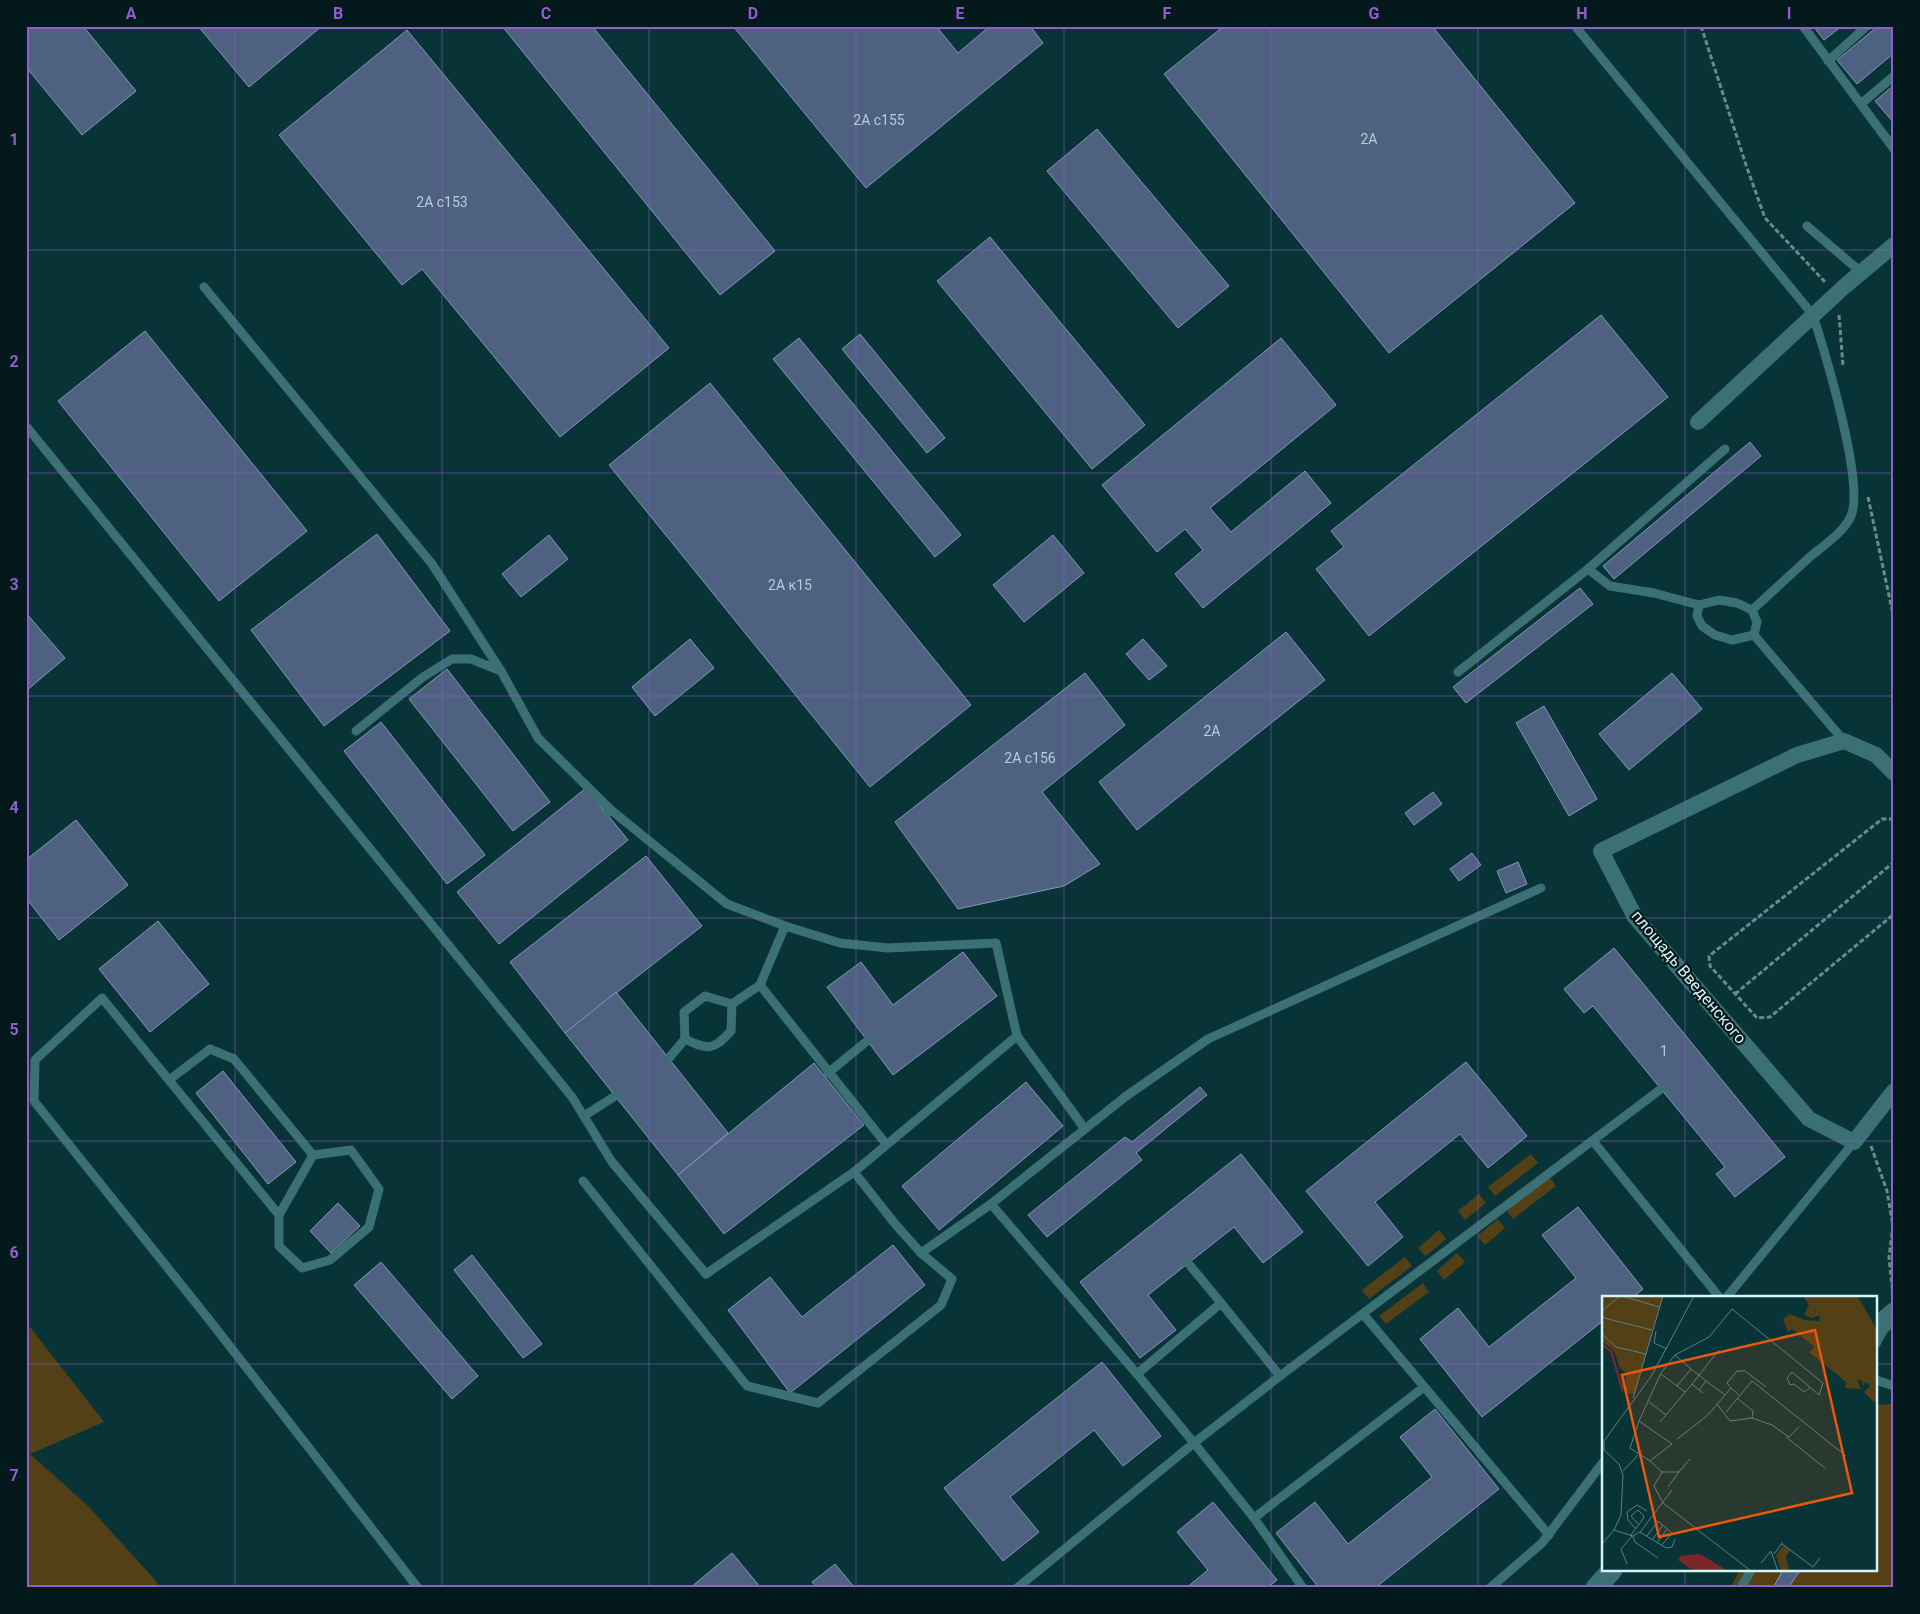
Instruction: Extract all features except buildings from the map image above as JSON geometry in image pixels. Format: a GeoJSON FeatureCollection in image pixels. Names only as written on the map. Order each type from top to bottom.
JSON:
{"type":"FeatureCollection","features":[{"type":"Feature","properties":{"kind":"street"},"geometry":{"type":"LineString","coordinates":[[1698,422],[1861,272],[1894,245]]}},
{"type":"Feature","properties":{"kind":"street"},"geometry":{"type":"LineString","coordinates":[[1844,741],[1876,755],[1894,773]]}},
{"type":"Feature","properties":{"kind":"street","name":"площадь Введенского"},"geometry":{"type":"LineString","coordinates":[[1844,741],[1797,755],[1601,851],[1636,917],[1809,1119],[1854,1142]]}},
{"type":"Feature","properties":{"kind":"street"},"geometry":{"type":"LineString","coordinates":[[1854,1142],[1894,1091]]}},
{"type":"Feature","properties":{"kind":"street"},"geometry":{"type":"LineString","coordinates":[[1596,1588],[1610,1572]]}},
{"type":"Feature","properties":{"kind":"lane"},"geometry":{"type":"LineString","coordinates":[[1575,26],[1813,316],[1828,363],[1845,433],[1855,497],[1851,516],[1837,534],[1752,610]]}},
{"type":"Feature","properties":{"kind":"lane"},"geometry":{"type":"LineString","coordinates":[[1802,26],[1894,149]]}},
{"type":"Feature","properties":{"kind":"lane"},"geometry":{"type":"LineString","coordinates":[[1828,61],[1867,26]]}},
{"type":"Feature","properties":{"kind":"lane"},"geometry":{"type":"LineString","coordinates":[[1862,104],[1894,76]]}},
{"type":"Feature","properties":{"kind":"lane"},"geometry":{"type":"LineString","coordinates":[[1807,226],[1861,272]]}},
{"type":"Feature","properties":{"kind":"lane"},"geometry":{"type":"LineString","coordinates":[[204,287],[432,564],[501,671],[538,738],[609,812],[727,904],[785,926],[840,943],[888,948],[996,943],[1017,1036],[1084,1129]]}},
{"type":"Feature","properties":{"kind":"lane"},"geometry":{"type":"LineString","coordinates":[[26,426],[566,1089],[612,1162],[706,1274],[854,1172],[1017,1036]]}},
{"type":"Feature","properties":{"kind":"lane"},"geometry":{"type":"LineString","coordinates":[[1458,672],[1588,569],[1725,449]]}},
{"type":"Feature","properties":{"kind":"lane"},"geometry":{"type":"LineString","coordinates":[[1588,569],[1610,586],[1654,593],[1699,605],[1719,600],[1737,603],[1752,610],[1758,622],[1754,635]]}},
{"type":"Feature","properties":{"kind":"lane"},"geometry":{"type":"LineString","coordinates":[[1699,605],[1697,616],[1702,626],[1715,635],[1732,640],[1754,635]]}},
{"type":"Feature","properties":{"kind":"lane"},"geometry":{"type":"LineString","coordinates":[[1754,635],[1844,741]]}},
{"type":"Feature","properties":{"kind":"lane"},"geometry":{"type":"LineString","coordinates":[[356,731],[423,677],[452,659],[471,660],[501,671]]}},
{"type":"Feature","properties":{"kind":"lane"},"geometry":{"type":"LineString","coordinates":[[921,1253],[991,1204],[1125,1097],[1208,1039],[1540,888]]}},
{"type":"Feature","properties":{"kind":"lane"},"geometry":{"type":"LineString","coordinates":[[732,1004],[760,985],[785,926]]}},
{"type":"Feature","properties":{"kind":"lane"},"geometry":{"type":"LineString","coordinates":[[760,985],[886,1144]]}},
{"type":"Feature","properties":{"kind":"lane"},"geometry":{"type":"LineString","coordinates":[[669,1058],[685,1039],[684,1012],[706,996],[732,1004]]}},
{"type":"Feature","properties":{"kind":"lane"},"geometry":{"type":"LineString","coordinates":[[279,1214],[102,998],[35,1060],[34,1101],[207,1317],[418,1588]]}},
{"type":"Feature","properties":{"kind":"lane"},"geometry":{"type":"LineString","coordinates":[[685,1039],[703,1048],[720,1043],[731,1031],[732,1004]]}},
{"type":"Feature","properties":{"kind":"lane"},"geometry":{"type":"LineString","coordinates":[[828,1073],[867,1040]]}},
{"type":"Feature","properties":{"kind":"lane"},"geometry":{"type":"LineString","coordinates":[[169,1080],[210,1049],[234,1059],[312,1155]]}},
{"type":"Feature","properties":{"kind":"lane"},"geometry":{"type":"LineString","coordinates":[[1017,1588],[1194,1443],[1280,1376],[1661,1089]]}},
{"type":"Feature","properties":{"kind":"lane"},"geometry":{"type":"LineString","coordinates":[[584,1116],[615,1096]]}},
{"type":"Feature","properties":{"kind":"lane"},"geometry":{"type":"LineString","coordinates":[[1593,1141],[1718,1296]]}},
{"type":"Feature","properties":{"kind":"lane"},"geometry":{"type":"LineString","coordinates":[[1728,1296],[1854,1142]]}},
{"type":"Feature","properties":{"kind":"lane"},"geometry":{"type":"LineString","coordinates":[[351,1150],[379,1189],[369,1227],[330,1260],[302,1268],[279,1246],[279,1214],[312,1155],[351,1150]]}},
{"type":"Feature","properties":{"kind":"lane"},"geometry":{"type":"LineString","coordinates":[[583,1181],[748,1386],[818,1403],[941,1305],[952,1279],[921,1253],[854,1172]]}},
{"type":"Feature","properties":{"kind":"lane"},"geometry":{"type":"LineString","coordinates":[[991,1204],[1194,1443],[1254,1518],[1302,1588]]}},
{"type":"Feature","properties":{"kind":"lane"},"geometry":{"type":"LineString","coordinates":[[1188,1263],[1280,1376]]}},
{"type":"Feature","properties":{"kind":"lane"},"geometry":{"type":"LineString","coordinates":[[1137,1374],[1222,1303]]}},
{"type":"Feature","properties":{"kind":"lane"},"geometry":{"type":"LineString","coordinates":[[1363,1314],[1548,1535]]}},
{"type":"Feature","properties":{"kind":"lane"},"geometry":{"type":"LineString","coordinates":[[1878,1339],[1887,1319]]}},
{"type":"Feature","properties":{"kind":"lane"},"geometry":{"type":"LineString","coordinates":[[1878,1381],[1894,1386]]}},
{"type":"Feature","properties":{"kind":"lane"},"geometry":{"type":"LineString","coordinates":[[1254,1518],[1424,1387]]}},
{"type":"Feature","properties":{"kind":"lane"},"geometry":{"type":"LineString","coordinates":[[1490,1588],[1542,1543],[1602,1464]]}},
{"type":"Feature","properties":{"kind":"lane"},"geometry":{"type":"LineString","coordinates":[[1741,1588],[1749,1572]]}},
{"type":"Feature","properties":{"kind":"path"},"geometry":{"type":"LineString","coordinates":[[1700,26],[1765,218],[1837,294]]}},
{"type":"Feature","properties":{"kind":"path"},"geometry":{"type":"LineString","coordinates":[[1894,819],[1882,819],[1709,956],[1710,966],[1756,1018],[1770,1017],[1894,914]]}},
{"type":"Feature","properties":{"kind":"path"},"geometry":{"type":"LineString","coordinates":[[1734,994],[1894,862]]}},
{"type":"Feature","properties":{"kind":"path"},"geometry":{"type":"LineString","coordinates":[[1854,1142],[1870,1145],[1887,1191],[1893,1226],[1888,1257],[1893,1289],[1887,1319]]}},
{"type":"Feature","properties":{"kind":"shaded area"},"geometry":{"type":"Polygon","coordinates":[[[1531,1154],[1538,1163],[1495,1196],[1488,1187],[1531,1154]]]}},
{"type":"Feature","properties":{"kind":"shaded area"},"geometry":{"type":"Polygon","coordinates":[[[1550,1177],[1556,1186],[1513,1219],[1506,1210],[1550,1177]]]}},
{"type":"Feature","properties":{"kind":"shaded area"},"geometry":{"type":"Polygon","coordinates":[[[1479,1194],[1486,1203],[1465,1220],[1458,1211],[1479,1194]]]}},
{"type":"Feature","properties":{"kind":"shaded area"},"geometry":{"type":"Polygon","coordinates":[[[1498,1219],[1505,1228],[1485,1245],[1477,1236],[1498,1219]]]}},
{"type":"Feature","properties":{"kind":"shaded area"},"geometry":{"type":"Polygon","coordinates":[[[1439,1230],[1446,1239],[1426,1256],[1418,1248],[1439,1230]]]}},
{"type":"Feature","properties":{"kind":"shaded area"},"geometry":{"type":"Polygon","coordinates":[[[1457,1253],[1465,1262],[1444,1280],[1437,1271],[1457,1253]]]}},
{"type":"Feature","properties":{"kind":"shaded area"},"geometry":{"type":"Polygon","coordinates":[[[1405,1257],[1412,1266],[1369,1299],[1362,1290],[1405,1257]]]}},
{"type":"Feature","properties":{"kind":"shaded area"},"geometry":{"type":"Polygon","coordinates":[[[1423,1283],[1429,1292],[1386,1324],[1379,1316],[1423,1283]]]}},
{"type":"Feature","properties":{"kind":"shaded area"},"geometry":{"type":"Polygon","coordinates":[[[26,1322],[104,1422],[30,1454],[87,1505],[156,1581],[160,1588],[26,1588],[26,1322]]]}},
{"type":"Feature","properties":{"kind":"shaded area"},"geometry":{"type":"Polygon","coordinates":[[[1894,1404],[1894,1588],[1730,1588],[1739,1572],[1878,1572],[1878,1405],[1894,1404]]]}}]}
